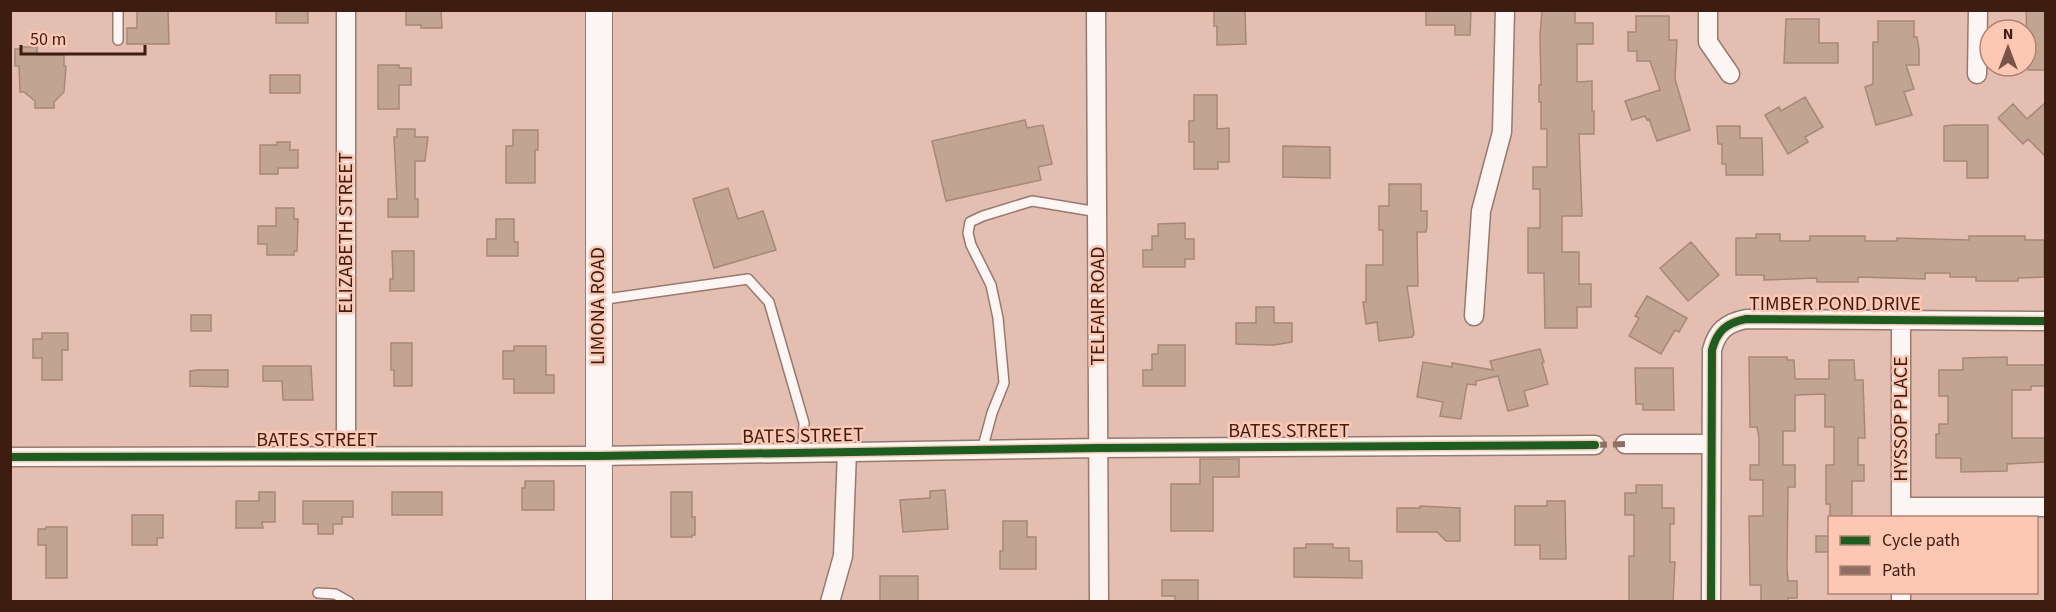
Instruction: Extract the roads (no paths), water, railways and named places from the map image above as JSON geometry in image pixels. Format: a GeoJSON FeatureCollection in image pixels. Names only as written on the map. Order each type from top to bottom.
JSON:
{"type":"FeatureCollection","features":[{"type":"Feature","properties":{"kind":"street","name":"ELIZABETH STREET"},"geometry":{"type":"LineString","coordinates":[[346,10],[346,456]]}},
{"type":"Feature","properties":{"kind":"street","name":"LIMONA ROAD"},"geometry":{"type":"LineString","coordinates":[[599,10],[599,602]]}},
{"type":"Feature","properties":{"kind":"street","name":"TELFAIR ROAD"},"geometry":{"type":"LineString","coordinates":[[1096,10],[1099,602]]}},
{"type":"Feature","properties":{"kind":"street"},"geometry":{"type":"LineString","coordinates":[[1474,316],[1481,211],[1503,132],[1505,10]]}},
{"type":"Feature","properties":{"kind":"street"},"geometry":{"type":"LineString","coordinates":[[1708,10],[1708,42],[1730,74]]}},
{"type":"Feature","properties":{"kind":"street"},"geometry":{"type":"LineString","coordinates":[[1977,74],[1978,10]]}},
{"type":"Feature","properties":{"kind":"street","name":"TIMBER POND DRIVE"},"geometry":{"type":"LineString","coordinates":[[1712,602],[1712,350],[1715,339],[1722,329],[1732,322],[1746,319],[2046,321]]}},
{"type":"Feature","properties":{"kind":"street","name":"HYSSOP PLACE"},"geometry":{"type":"LineString","coordinates":[[1901,321],[1901,512]]}},
{"type":"Feature","properties":{"kind":"street"},"geometry":{"type":"LineString","coordinates":[[1625,444],[1711,444]]}},
{"type":"Feature","properties":{"kind":"street","name":"BATES STREET"},"geometry":{"type":"LineString","coordinates":[[10,457],[598,456],[1100,448],[1595,445]]}},
{"type":"Feature","properties":{"kind":"street"},"geometry":{"type":"LineString","coordinates":[[830,602],[843,556],[847,452]]}},
{"type":"Feature","properties":{"kind":"street"},"geometry":{"type":"LineString","coordinates":[[1901,512],[2046,507]]}},
{"type":"Feature","properties":{"kind":"lane"},"geometry":{"type":"LineString","coordinates":[[118,10],[118,40]]}},
{"type":"Feature","properties":{"kind":"lane"},"geometry":{"type":"LineString","coordinates":[[982,450],[992,413],[1004,383],[998,318],[991,285],[971,245],[968,233],[970,222],[1032,201],[1098,212]]}},
{"type":"Feature","properties":{"kind":"lane"},"geometry":{"type":"LineString","coordinates":[[598,300],[748,279],[769,302],[804,423],[803,452]]}},
{"type":"Feature","properties":{"kind":"lane"},"geometry":{"type":"LineString","coordinates":[[318,592],[335,594],[349,602]]}}]}
